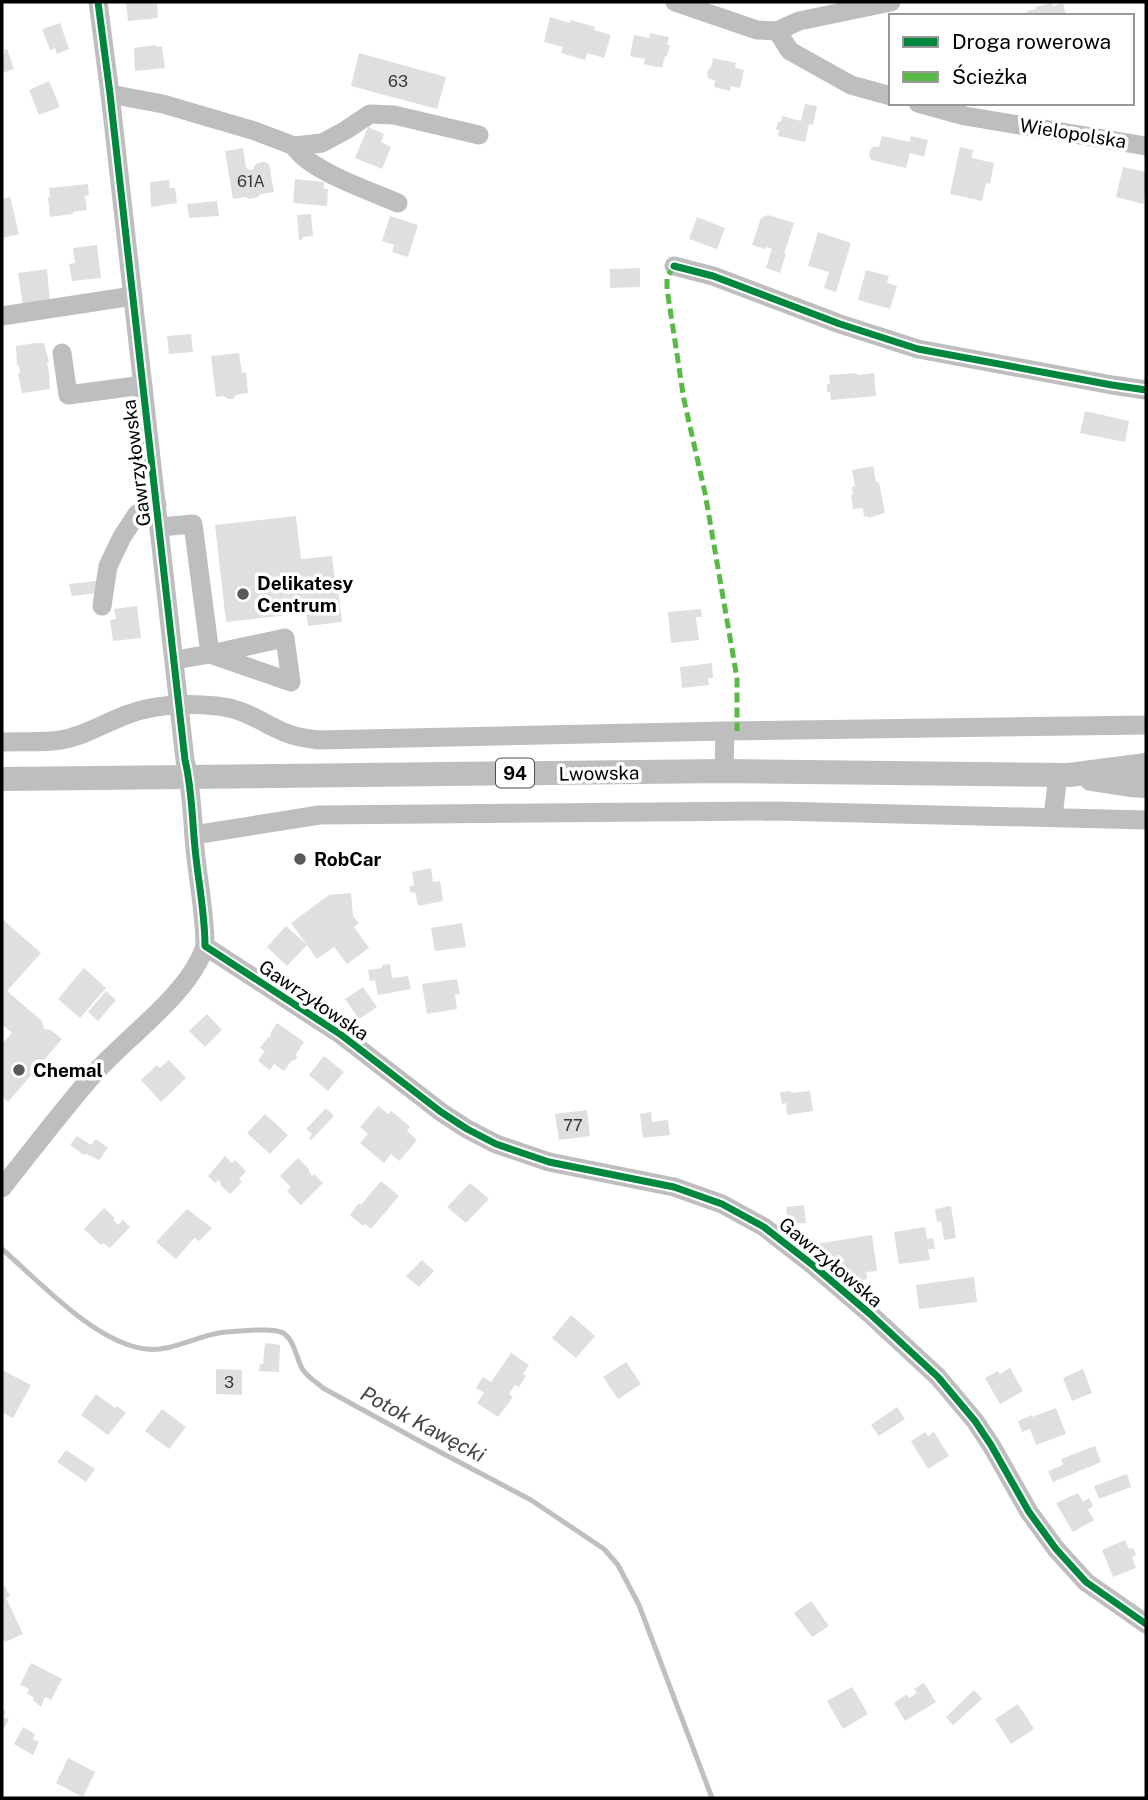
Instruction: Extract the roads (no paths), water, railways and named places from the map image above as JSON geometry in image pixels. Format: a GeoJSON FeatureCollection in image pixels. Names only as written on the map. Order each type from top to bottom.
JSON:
{"type":"FeatureCollection","features":[{"type":"Feature","properties":{"kind":"main road","name":"Lwowska"},"geometry":{"type":"LineString","coordinates":[[2,779],[724,771],[1063,775],[1146,765]]}},
{"type":"Feature","properties":{"kind":"main road","name":"Lwowska"},"geometry":{"type":"LineString","coordinates":[[1063,775],[1146,786]]}},
{"type":"Feature","properties":{"kind":"street","name":"Gawrzyłowska"},"geometry":{"type":"LineString","coordinates":[[98,2],[189,777],[205,946],[340,1034],[441,1112],[486,1139],[549,1162],[685,1191],[722,1205],[764,1227],[870,1314],[938,1377],[975,1421],[1029,1512],[1056,1549],[1086,1582],[1146,1624]]}},
{"type":"Feature","properties":{"kind":"street"},"geometry":{"type":"LineString","coordinates":[[675,2],[703,6],[758,30],[777,31],[799,21],[891,2]]}},
{"type":"Feature","properties":{"kind":"street"},"geometry":{"type":"LineString","coordinates":[[777,31],[790,51],[851,85],[889,95]]}},
{"type":"Feature","properties":{"kind":"street"},"geometry":{"type":"LineString","coordinates":[[110,94],[163,104],[255,131],[294,146],[321,143],[370,114],[394,116],[479,135]]}},
{"type":"Feature","properties":{"kind":"street","name":"Wielopolska"},"geometry":{"type":"LineString","coordinates":[[925,105],[965,116],[1146,146]]}},
{"type":"Feature","properties":{"kind":"street"},"geometry":{"type":"LineString","coordinates":[[294,146],[299,155],[316,167],[398,203]]}},
{"type":"Feature","properties":{"kind":"street"},"geometry":{"type":"LineString","coordinates":[[674,266],[713,276],[840,324],[918,349],[1146,390]]}},
{"type":"Feature","properties":{"kind":"street"},"geometry":{"type":"LineString","coordinates":[[2,316],[133,296]]}},
{"type":"Feature","properties":{"kind":"street"},"geometry":{"type":"LineString","coordinates":[[62,353],[68,395],[143,385]]}},
{"type":"Feature","properties":{"kind":"street"},"geometry":{"type":"LineString","coordinates":[[102,606],[108,566],[122,537],[137,514],[157,505]]}},
{"type":"Feature","properties":{"kind":"street"},"geometry":{"type":"LineString","coordinates":[[160,527],[193,524],[209,654],[175,660]]}},
{"type":"Feature","properties":{"kind":"street"},"geometry":{"type":"LineString","coordinates":[[2,742],[61,740],[148,708],[180,706],[233,708],[298,738],[318,740],[1146,725]]}},
{"type":"Feature","properties":{"kind":"street"},"geometry":{"type":"LineString","coordinates":[[724,771],[725,731]]}},
{"type":"Feature","properties":{"kind":"street"},"geometry":{"type":"LineString","coordinates":[[1052,817],[1063,775]]}},
{"type":"Feature","properties":{"kind":"street"},"geometry":{"type":"LineString","coordinates":[[194,835],[320,814],[777,811],[1146,820]]}},
{"type":"Feature","properties":{"kind":"street"},"geometry":{"type":"LineString","coordinates":[[2,1188],[94,1074],[178,991],[194,970],[205,946]]}},
{"type":"Feature","properties":{"kind":"waterway","name":"Potok Kawęcki"},"geometry":{"type":"LineString","coordinates":[[2,1249],[69,1309],[107,1335],[127,1344],[155,1349],[224,1332],[267,1330],[283,1333],[293,1345],[303,1370],[323,1388],[531,1500],[604,1549],[618,1565],[639,1605],[712,1798]]}},
{"type":"Feature","properties":{"kind":"place","name":"Delikatesy Centrum"},"geometry":{"type":"Point","coordinates":[243,594]}},
{"type":"Feature","properties":{"kind":"place","name":"RobCar"},"geometry":{"type":"Point","coordinates":[300,859]}},
{"type":"Feature","properties":{"kind":"place","name":"Chemal"},"geometry":{"type":"Point","coordinates":[19,1070]}}]}
